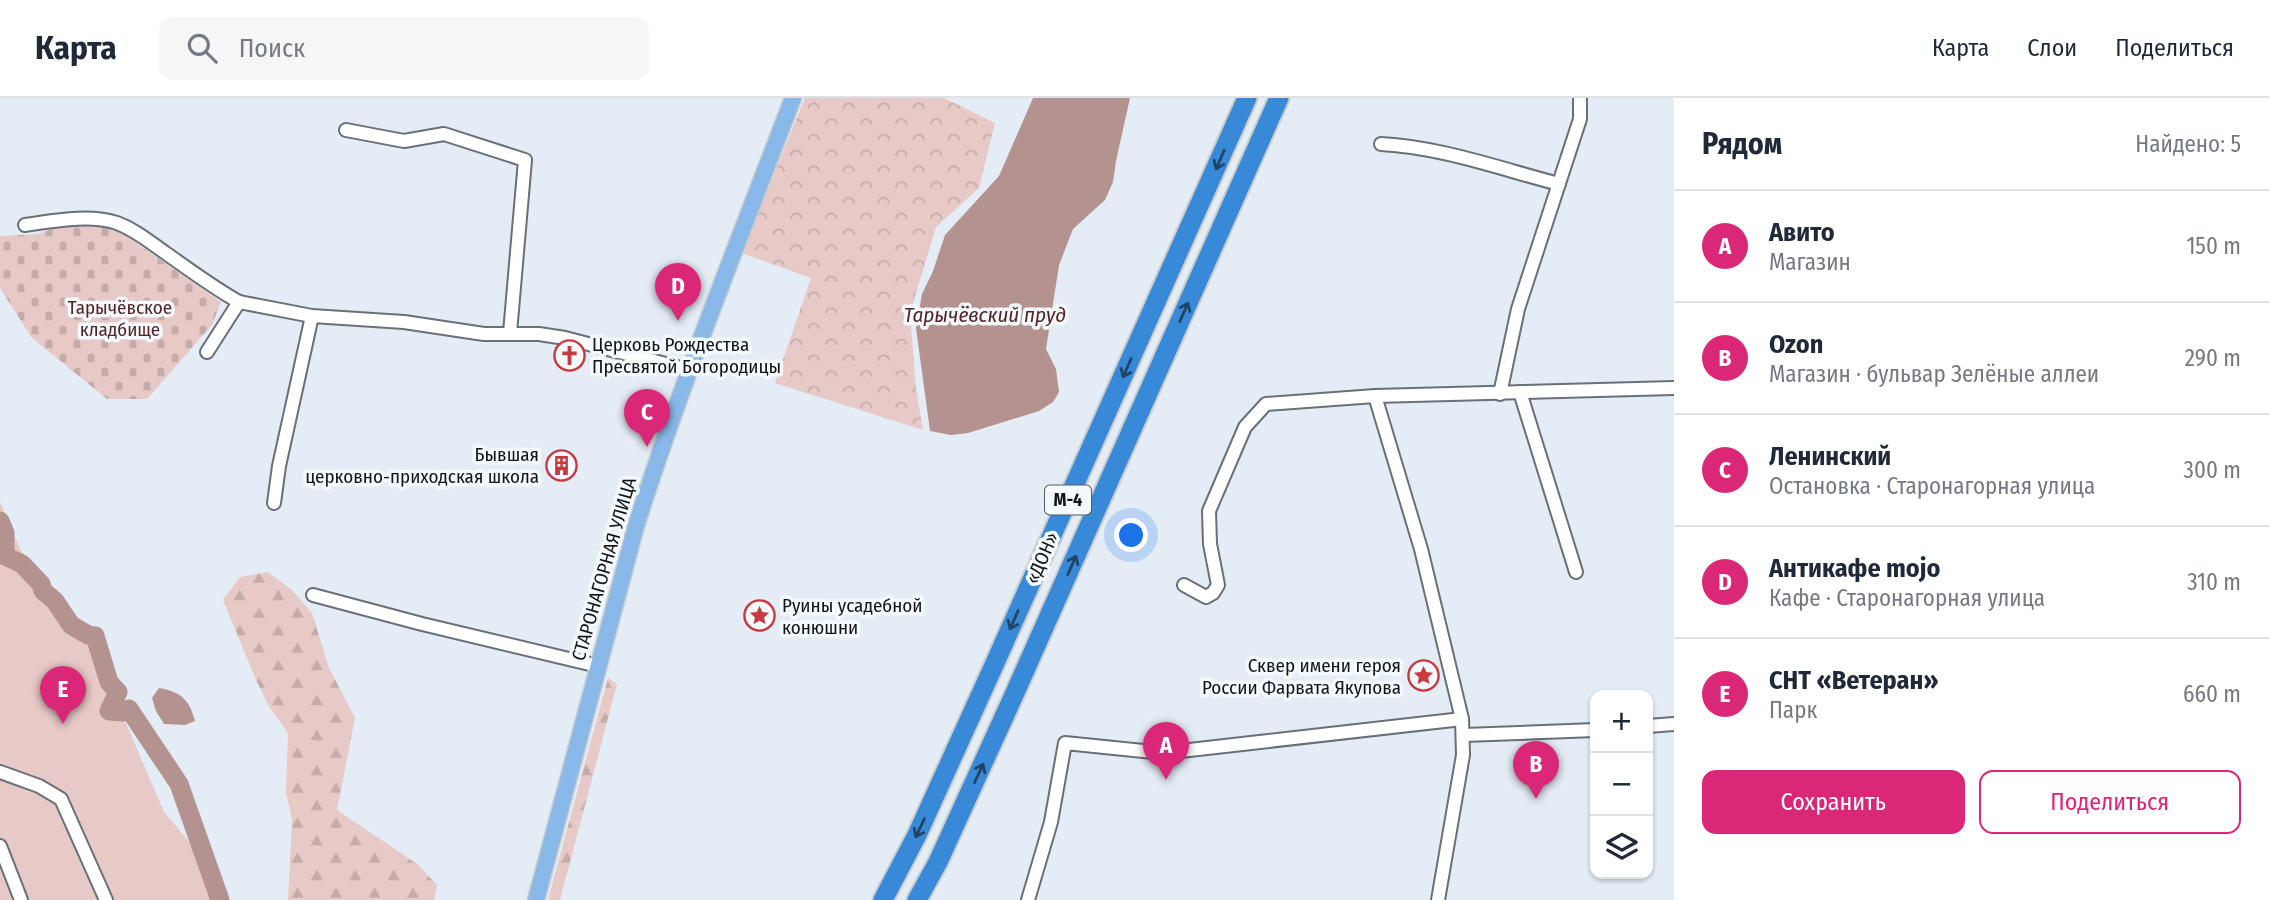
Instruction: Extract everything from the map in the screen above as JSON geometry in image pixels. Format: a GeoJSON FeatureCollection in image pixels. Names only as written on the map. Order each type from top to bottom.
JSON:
{"type":"FeatureCollection","features":[{"type":"Feature","properties":{"kind":"highway","name":"«ДОН»"},"geometry":{"type":"LineString","coordinates":[[883,900],[917,835],[1248,98]]}},
{"type":"Feature","properties":{"kind":"highway","name":"«ДОН»"},"geometry":{"type":"LineString","coordinates":[[917,900],[938,862],[1014,695],[1279,98]]}},
{"type":"Feature","properties":{"kind":"main road","name":"СТАРОНАГОРНАЯ УЛИЦА"},"geometry":{"type":"LineString","coordinates":[[536,900],[636,526],[689,370],[793,98]]}},
{"type":"Feature","properties":{"kind":"street"},"geometry":{"type":"LineString","coordinates":[[1500,394],[1518,309],[1580,119],[1580,98]]}},
{"type":"Feature","properties":{"kind":"street"},"geometry":{"type":"LineString","coordinates":[[346,130],[404,141],[444,134],[525,160],[510,333]]}},
{"type":"Feature","properties":{"kind":"street"},"geometry":{"type":"LineString","coordinates":[[1381,144],[1487,163],[1559,184]]}},
{"type":"Feature","properties":{"kind":"street"},"geometry":{"type":"LineString","coordinates":[[25,225],[68,220],[114,222],[134,230],[216,289],[239,302],[312,316],[404,321],[484,334],[510,333],[565,338],[689,370]]}},
{"type":"Feature","properties":{"kind":"street"},"geometry":{"type":"LineString","coordinates":[[207,352],[239,302]]}},
{"type":"Feature","properties":{"kind":"street"},"geometry":{"type":"LineString","coordinates":[[274,503],[279,466],[312,316]]}},
{"type":"Feature","properties":{"kind":"street"},"geometry":{"type":"LineString","coordinates":[[1184,585],[1206,597],[1213,593],[1217,585],[1210,544],[1209,511],[1245,427],[1266,404],[1375,396],[1674,388]]}},
{"type":"Feature","properties":{"kind":"street"},"geometry":{"type":"LineString","coordinates":[[1520,392],[1576,572]]}},
{"type":"Feature","properties":{"kind":"street"},"geometry":{"type":"LineString","coordinates":[[1375,396],[1421,549],[1462,719],[1463,755],[1438,900]]}},
{"type":"Feature","properties":{"kind":"street"},"geometry":{"type":"LineString","coordinates":[[313,594],[422,624],[598,666]]}},
{"type":"Feature","properties":{"kind":"street"},"geometry":{"type":"LineString","coordinates":[[1028,900],[1051,822],[1065,743],[1163,752],[1462,719]]}},
{"type":"Feature","properties":{"kind":"street"},"geometry":{"type":"LineString","coordinates":[[1653,726],[1674,724]]}},
{"type":"Feature","properties":{"kind":"street"},"geometry":{"type":"LineString","coordinates":[[1464,735],[1590,730]]}},
{"type":"Feature","properties":{"kind":"street"},"geometry":{"type":"LineString","coordinates":[[0,772],[39,786],[61,799],[106,900]]}},
{"type":"Feature","properties":{"kind":"street"},"geometry":{"type":"LineString","coordinates":[[0,846],[21,900]]}},
{"type":"Feature","properties":{"kind":"green space"},"geometry":{"type":"Polygon","coordinates":[[[805,98],[944,98],[995,123],[979,188],[936,227],[910,313],[916,389],[923,430],[775,383],[811,278],[742,253],[805,98]]]}},
{"type":"Feature","properties":{"kind":"green space","name":"Тарычёвское кладбище"},"geometry":{"type":"Polygon","coordinates":[[[63,225],[115,228],[221,302],[212,325],[147,399],[107,399],[32,338],[0,288],[0,236],[38,234],[63,225]]]}},
{"type":"Feature","properties":{"kind":"green space"},"geometry":{"type":"Polygon","coordinates":[[[0,502],[21,551],[88,635],[164,812],[220,878],[225,900],[0,900],[0,502]]]}},
{"type":"Feature","properties":{"kind":"green space"},"geometry":{"type":"Polygon","coordinates":[[[268,572],[293,591],[312,613],[329,668],[355,718],[337,810],[417,864],[437,885],[434,900],[288,900],[292,820],[286,792],[288,733],[270,708],[257,682],[223,600],[240,577],[268,572]]]}},
{"type":"Feature","properties":{"kind":"green space"},"geometry":{"type":"Polygon","coordinates":[[[608,678],[617,684],[560,900],[548,900],[608,678]]]}},
{"type":"Feature","properties":{"kind":"water","name":"Тарычёвский пруд"},"geometry":{"type":"Polygon","coordinates":[[[1033,98],[1130,98],[1113,182],[1105,200],[1073,229],[1059,265],[1046,349],[1056,369],[1059,392],[1053,402],[1039,411],[968,433],[951,435],[930,431],[916,328],[922,294],[945,235],[999,176],[1033,98]]]}},
{"type":"Feature","properties":{"kind":"water"},"geometry":{"type":"Polygon","coordinates":[[[159,688],[183,698],[195,721],[185,725],[164,724],[152,698],[159,688]]]}},
{"type":"Feature","properties":{"kind":"waterway"},"geometry":{"type":"LineString","coordinates":[[0,521],[5,533],[5,556],[22,564],[41,584],[43,591],[55,601],[71,625],[95,636],[109,682],[118,692],[109,711],[123,712],[129,709],[179,784],[220,900]]}},
{"type":"Feature","properties":{"kind":"place","name":"Антикафе mojo"},"geometry":{"type":"Point","coordinates":[678,321]}},
{"type":"Feature","properties":{"kind":"place","name":"Церковь Рождества Пресвятой Богородицы"},"geometry":{"type":"Point","coordinates":[569,355]}},
{"type":"Feature","properties":{"kind":"place","name":"Ленинский"},"geometry":{"type":"Point","coordinates":[647,447]}},
{"type":"Feature","properties":{"kind":"place","name":"Бывшая церковно-приходская школа"},"geometry":{"type":"Point","coordinates":[562,465]}},
{"type":"Feature","properties":{"kind":"place","name":"Руины усадебной конюшни"},"geometry":{"type":"Point","coordinates":[759,616]}},
{"type":"Feature","properties":{"kind":"place","name":"Сквер имени героя России Фарвата Якупова"},"geometry":{"type":"Point","coordinates":[1424,676]}},
{"type":"Feature","properties":{"kind":"place","name":"СНТ «Ветеран»"},"geometry":{"type":"Point","coordinates":[63,724]}},
{"type":"Feature","properties":{"kind":"place","name":"Авито"},"geometry":{"type":"Point","coordinates":[1166,780]}},
{"type":"Feature","properties":{"kind":"place","name":"Ozon"},"geometry":{"type":"Point","coordinates":[1536,799]}}]}
